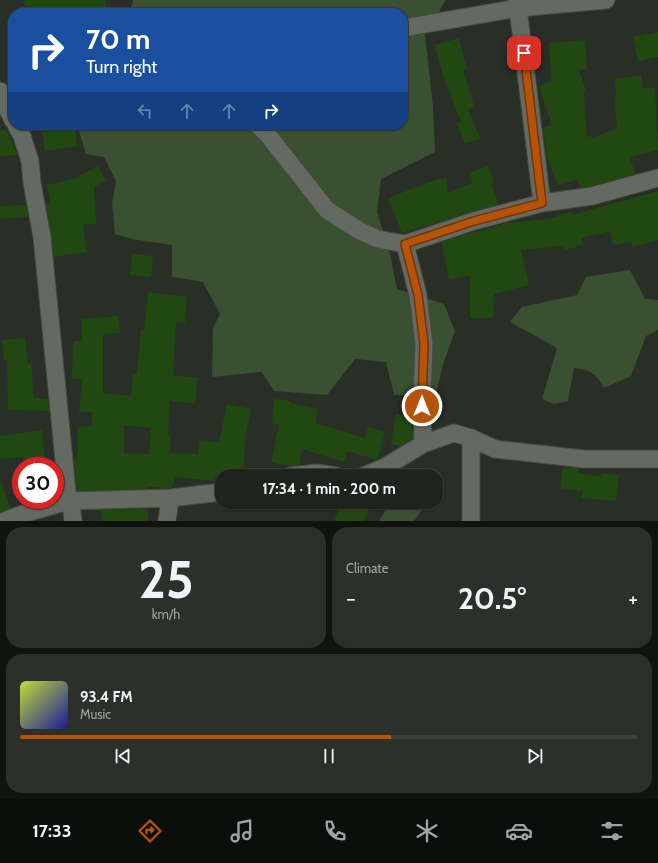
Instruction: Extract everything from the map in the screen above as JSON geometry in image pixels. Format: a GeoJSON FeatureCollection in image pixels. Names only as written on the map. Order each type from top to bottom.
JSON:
{"type":"FeatureCollection","features":[{"type":"Feature","properties":{"kind":"street"},"geometry":{"type":"LineString","coordinates":[[408,27],[518,4],[606,0]]}},
{"type":"Feature","properties":{"kind":"street"},"geometry":{"type":"LineString","coordinates":[[518,4],[542,203]]}},
{"type":"Feature","properties":{"kind":"street"},"geometry":{"type":"LineString","coordinates":[[0,91],[2,101],[8,114]]}},
{"type":"Feature","properties":{"kind":"street"},"geometry":{"type":"LineString","coordinates":[[18,130],[22,136],[30,160],[32,183],[42,237],[68,502],[72,511],[73,521]]}},
{"type":"Feature","properties":{"kind":"street"},"geometry":{"type":"LineString","coordinates":[[263,130],[327,210],[360,231],[378,239],[405,244],[474,221],[542,203],[592,196],[658,178]]}},
{"type":"Feature","properties":{"kind":"street"},"geometry":{"type":"LineString","coordinates":[[405,244],[418,295],[424,344],[422,394],[423,444]]}},
{"type":"Feature","properties":{"kind":"street"},"geometry":{"type":"LineString","coordinates":[[380,469],[423,444],[454,433],[471,438],[494,449],[584,459],[658,459]]}},
{"type":"Feature","properties":{"kind":"street"},"geometry":{"type":"LineString","coordinates":[[471,438],[471,521]]}},
{"type":"Feature","properties":{"kind":"street"},"geometry":{"type":"LineString","coordinates":[[4,521],[23,514],[68,502],[170,498],[215,493]]}},
{"type":"Feature","properties":{"kind":"street"},"geometry":{"type":"LineString","coordinates":[[168,521],[170,498]]}},
{"type":"Feature","properties":{"kind":"green space"},"geometry":{"type":"Polygon","coordinates":[[[133,0],[446,0],[425,34],[433,106],[435,152],[381,179],[377,212],[391,258],[397,289],[444,304],[455,331],[443,364],[436,395],[394,395],[386,362],[355,359],[327,395],[274,391],[262,372],[212,377],[213,328],[220,314],[203,282],[172,277],[172,245],[132,239],[115,234],[112,203],[116,181],[104,157],[86,154],[79,130],[408,130],[408,8],[131,8],[133,0]]]}},
{"type":"Feature","properties":{"kind":"green space"},"geometry":{"type":"Polygon","coordinates":[[[630,270],[645,299],[658,300],[658,330],[646,336],[631,376],[604,388],[592,373],[574,368],[568,401],[554,404],[542,399],[557,348],[510,322],[522,307],[577,295],[586,277],[630,270]]]}},
{"type":"Feature","properties":{"kind":"green space"},"geometry":{"type":"Polygon","coordinates":[[[386,509],[420,509],[421,511],[414,521],[379,521],[386,509]]]}},
{"type":"Feature","properties":{"kind":"building"},"geometry":{"type":"Polygon","coordinates":[[[25,0],[106,0],[106,8],[30,8],[24,6],[25,0]]]}},
{"type":"Feature","properties":{"kind":"building"},"geometry":{"type":"Polygon","coordinates":[[[658,32],[658,57],[638,61],[633,37],[658,32]]]}},
{"type":"Feature","properties":{"kind":"building"},"geometry":{"type":"Polygon","coordinates":[[[459,38],[467,69],[463,70],[474,106],[468,109],[480,138],[465,144],[457,123],[461,122],[443,76],[435,45],[459,38]]]}},
{"type":"Feature","properties":{"kind":"building"},"geometry":{"type":"Polygon","coordinates":[[[585,40],[587,69],[579,69],[586,92],[584,93],[587,137],[591,136],[592,138],[617,128],[614,97],[617,97],[614,79],[641,75],[643,88],[655,88],[658,150],[629,157],[636,174],[580,188],[578,179],[558,186],[547,158],[543,128],[552,125],[539,86],[551,81],[549,43],[585,40]]]}},
{"type":"Feature","properties":{"kind":"building"},"geometry":{"type":"Polygon","coordinates":[[[0,130],[7,130],[18,155],[0,156],[0,130]]]}},
{"type":"Feature","properties":{"kind":"building"},"geometry":{"type":"Polygon","coordinates":[[[75,130],[77,146],[45,151],[42,132],[75,130]]]}},
{"type":"Feature","properties":{"kind":"building"},"geometry":{"type":"Polygon","coordinates":[[[98,166],[106,181],[94,187],[96,224],[83,224],[87,252],[54,257],[46,204],[51,204],[47,185],[73,179],[98,166]]]}},
{"type":"Feature","properties":{"kind":"building"},"geometry":{"type":"Polygon","coordinates":[[[488,166],[494,182],[491,184],[499,204],[402,233],[388,198],[432,181],[446,178],[448,193],[473,183],[469,173],[488,166]]]}},
{"type":"Feature","properties":{"kind":"building"},"geometry":{"type":"Polygon","coordinates":[[[658,191],[658,240],[632,247],[631,242],[613,245],[610,231],[581,238],[583,245],[565,250],[564,246],[521,250],[529,285],[494,294],[493,318],[470,318],[470,275],[449,280],[441,242],[507,223],[548,219],[571,212],[572,215],[658,191]]]}},
{"type":"Feature","properties":{"kind":"building"},"geometry":{"type":"Polygon","coordinates":[[[26,205],[28,217],[0,219],[0,206],[26,205]]]}},
{"type":"Feature","properties":{"kind":"building"},"geometry":{"type":"Polygon","coordinates":[[[132,254],[153,256],[151,277],[130,275],[132,254]]]}},
{"type":"Feature","properties":{"kind":"building"},"geometry":{"type":"Polygon","coordinates":[[[148,292],[187,297],[185,323],[176,322],[173,375],[198,378],[195,404],[170,401],[168,436],[171,436],[170,453],[198,454],[199,440],[219,442],[227,404],[251,409],[246,434],[244,469],[215,469],[214,481],[175,477],[172,488],[148,487],[148,489],[77,491],[74,459],[77,459],[78,427],[92,426],[92,412],[79,412],[82,379],[72,379],[73,341],[82,341],[81,319],[119,316],[120,333],[103,334],[103,393],[131,396],[133,373],[137,374],[141,329],[144,330],[148,292]],[[124,425],[124,453],[149,454],[151,428],[124,425]]]}},
{"type":"Feature","properties":{"kind":"building"},"geometry":{"type":"Polygon","coordinates":[[[25,338],[28,364],[31,363],[34,398],[48,399],[49,411],[8,410],[7,360],[4,360],[2,340],[25,338]]]}},
{"type":"Feature","properties":{"kind":"building"},"geometry":{"type":"Polygon","coordinates":[[[274,399],[291,401],[290,403],[318,409],[315,423],[365,438],[368,427],[385,432],[377,460],[347,451],[344,462],[302,449],[299,465],[290,466],[271,462],[279,425],[272,424],[274,399]]]}},
{"type":"Feature","properties":{"kind":"building"},"geometry":{"type":"Polygon","coordinates":[[[396,414],[412,417],[413,438],[400,446],[391,444],[396,414]]]}},
{"type":"Feature","properties":{"kind":"building"},"geometry":{"type":"Polygon","coordinates":[[[42,430],[44,457],[12,457],[0,459],[0,436],[42,430]]]}},
{"type":"Feature","properties":{"kind":"building"},"geometry":{"type":"Polygon","coordinates":[[[563,467],[579,468],[578,473],[602,477],[602,473],[619,475],[616,501],[581,498],[583,491],[560,488],[563,467]]]}},
{"type":"Feature","properties":{"kind":"building"},"geometry":{"type":"Polygon","coordinates":[[[2,483],[10,508],[0,512],[0,484],[2,483]]]}},
{"type":"Feature","properties":{"kind":"building"},"geometry":{"type":"Polygon","coordinates":[[[148,509],[148,521],[102,521],[101,510],[148,509]]]}},
{"type":"Feature","properties":{"kind":"building"},"geometry":{"type":"Polygon","coordinates":[[[339,509],[369,509],[364,521],[334,521],[339,509]]]}},
{"type":"Feature","properties":{"kind":"route"},"geometry":{"type":"LineString","coordinates":[[422,406],[424,344],[418,295],[405,244],[474,221],[542,203],[524,53]]}}]}
